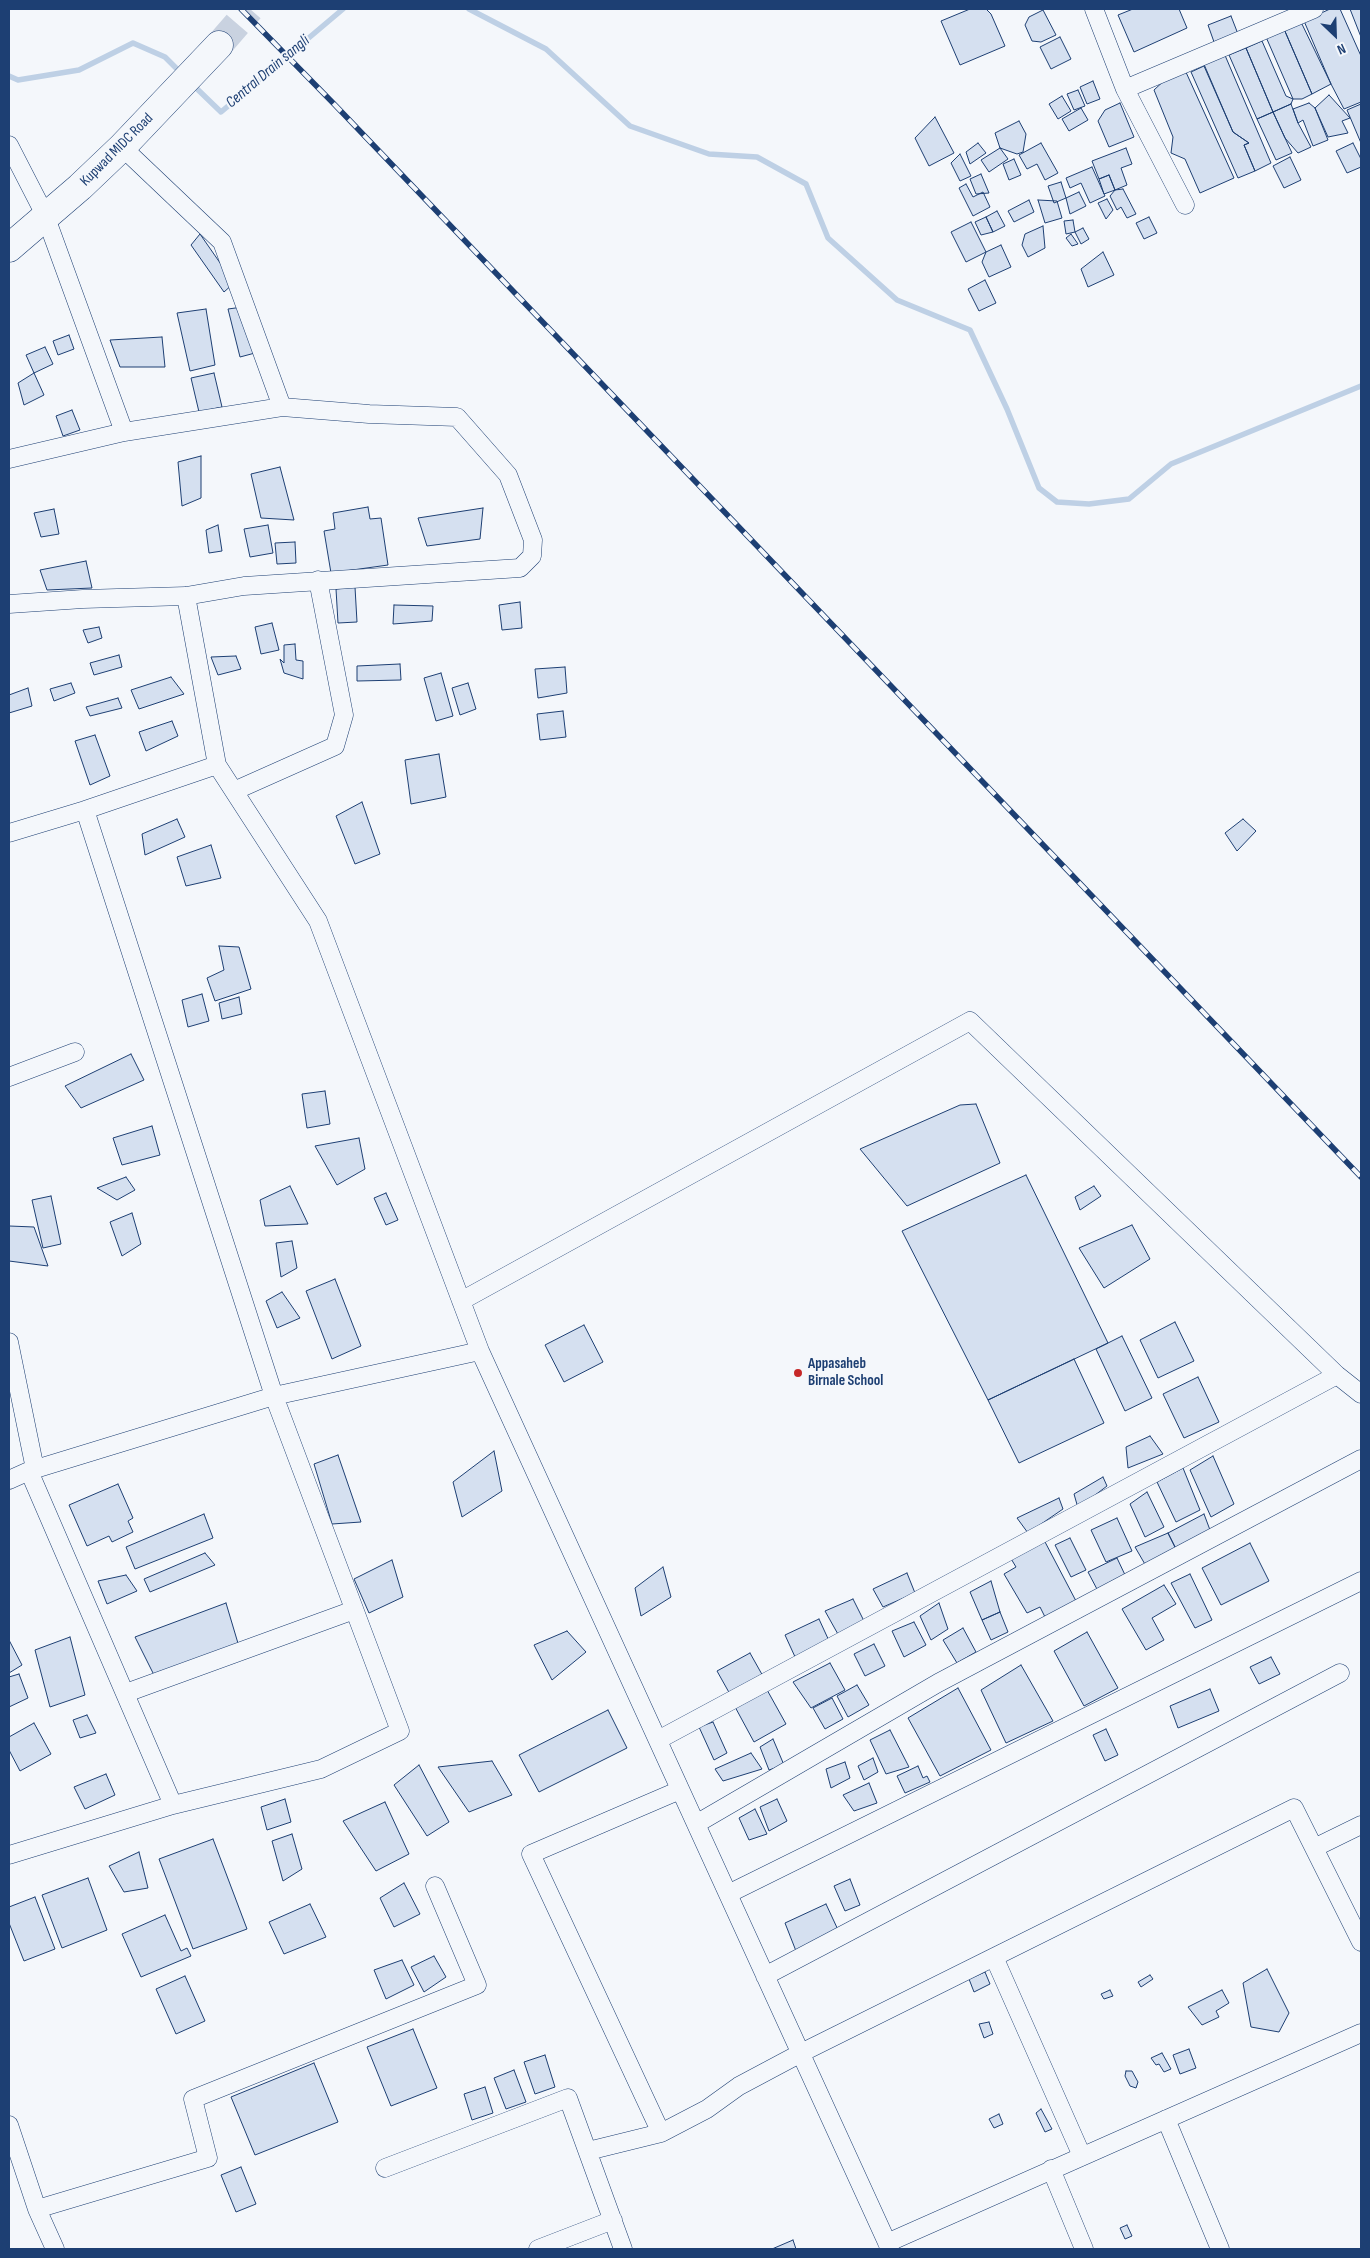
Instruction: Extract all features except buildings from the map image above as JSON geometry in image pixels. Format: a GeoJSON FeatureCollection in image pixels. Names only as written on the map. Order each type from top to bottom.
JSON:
{"type":"FeatureCollection","features":[{"type":"Feature","properties":{"kind":"main road","name":"Kupwad MIDC Road"},"geometry":{"type":"LineString","coordinates":[[9,248],[45,215],[80,187],[122,147],[219,45]]}},
{"type":"Feature","properties":{"kind":"street"},"geometry":{"type":"LineString","coordinates":[[1094,9],[1125,88],[1185,205]]}},
{"type":"Feature","properties":{"kind":"street"},"geometry":{"type":"LineString","coordinates":[[1125,88],[1314,9]]}},
{"type":"Feature","properties":{"kind":"street"},"geometry":{"type":"LineString","coordinates":[[9,145],[45,215],[124,432]]}},
{"type":"Feature","properties":{"kind":"street"},"geometry":{"type":"LineString","coordinates":[[122,147],[222,242],[282,407]]}},
{"type":"Feature","properties":{"kind":"street"},"geometry":{"type":"LineString","coordinates":[[9,459],[124,432],[282,407],[369,414],[457,417],[508,475],[532,540],[532,556],[520,568],[244,586],[186,596],[92,598],[9,604]]}},
{"type":"Feature","properties":{"kind":"street"},"geometry":{"type":"LineString","coordinates":[[234,791],[336,746],[344,715],[318,580]]}},
{"type":"Feature","properties":{"kind":"street"},"geometry":{"type":"LineString","coordinates":[[186,596],[217,765],[318,921],[480,1351],[888,2246],[1052,2169],[1361,2033]]}},
{"type":"Feature","properties":{"kind":"street"},"geometry":{"type":"LineString","coordinates":[[9,832],[85,810],[217,765]]}},
{"type":"Feature","properties":{"kind":"street"},"geometry":{"type":"LineString","coordinates":[[9,1855],[173,1805],[322,1769],[400,1731],[274,1396],[85,810]]}},
{"type":"Feature","properties":{"kind":"street"},"geometry":{"type":"LineString","coordinates":[[461,1301],[970,1021],[1337,1375],[1361,1394]]}},
{"type":"Feature","properties":{"kind":"street"},"geometry":{"type":"LineString","coordinates":[[9,1077],[75,1052]]}},
{"type":"Feature","properties":{"kind":"street"},"geometry":{"type":"LineString","coordinates":[[9,1342],[32,1470],[173,1805]]}},
{"type":"Feature","properties":{"kind":"street"},"geometry":{"type":"LineString","coordinates":[[9,1480],[32,1470],[274,1396],[480,1351]]}},
{"type":"Feature","properties":{"kind":"street"},"geometry":{"type":"LineString","coordinates":[[658,1740],[1337,1375]]}},
{"type":"Feature","properties":{"kind":"street"},"geometry":{"type":"LineString","coordinates":[[696,1824],[938,1682],[1361,1459]]}},
{"type":"Feature","properties":{"kind":"street"},"geometry":{"type":"LineString","coordinates":[[728,1894],[1361,1581]]}},
{"type":"Feature","properties":{"kind":"street"},"geometry":{"type":"LineString","coordinates":[[126,1693],[354,1610]]}},
{"type":"Feature","properties":{"kind":"street"},"geometry":{"type":"LineString","coordinates":[[765,1976],[1340,1673]]}},
{"type":"Feature","properties":{"kind":"street"},"geometry":{"type":"LineString","coordinates":[[661,2133],[531,1854],[680,1790]]}},
{"type":"Feature","properties":{"kind":"street"},"geometry":{"type":"LineString","coordinates":[[588,2151],[661,2133],[707,2109],[739,2086],[800,2053],[1294,1808],[1314,1848],[1357,1923],[1361,1942]]}},
{"type":"Feature","properties":{"kind":"street"},"geometry":{"type":"LineString","coordinates":[[1314,1848],[1361,1825]]}},
{"type":"Feature","properties":{"kind":"street"},"geometry":{"type":"LineString","coordinates":[[38,2209],[208,2158],[193,2099],[476,1985],[435,1886]]}},
{"type":"Feature","properties":{"kind":"street"},"geometry":{"type":"LineString","coordinates":[[994,1957],[1082,2156]]}},
{"type":"Feature","properties":{"kind":"street"},"geometry":{"type":"LineString","coordinates":[[385,2168],[568,2098],[623,2249]]}},
{"type":"Feature","properties":{"kind":"street"},"geometry":{"type":"LineString","coordinates":[[1166,2119],[1220,2249]]}},
{"type":"Feature","properties":{"kind":"street"},"geometry":{"type":"LineString","coordinates":[[9,2125],[38,2209],[55,2249]]}},
{"type":"Feature","properties":{"kind":"street"},"geometry":{"type":"LineString","coordinates":[[1052,2169],[1084,2249]]}},
{"type":"Feature","properties":{"kind":"street"},"geometry":{"type":"LineString","coordinates":[[538,2249],[613,2220]]}},
{"type":"Feature","properties":{"kind":"waterway","name":"Central Drain sangli"},"geometry":{"type":"LineString","coordinates":[[192,84],[221,112],[343,9]]}},
{"type":"Feature","properties":{"kind":"waterway"},"geometry":{"type":"LineString","coordinates":[[469,9],[546,49],[630,126],[709,154],[757,157],[806,184],[828,238],[897,300],[970,330],[1007,409],[1039,488],[1057,502],[1089,504],[1129,499],[1171,464],[1361,386]]}},
{"type":"Feature","properties":{"kind":"waterway","name":"Central Drain sangli"},"geometry":{"type":"LineString","coordinates":[[9,76],[18,80],[79,70],[133,43],[165,57],[182,74]]}},
{"type":"Feature","properties":{"kind":"tunnel"},"geometry":{"type":"LineString","coordinates":[[219,45],[250,9]]}},
{"type":"Feature","properties":{"kind":"railway"},"geometry":{"type":"LineString","coordinates":[[241,9],[1361,1177]]}},
{"type":"Feature","properties":{"kind":"place","name":"Appasaheb Birnale School"},"geometry":{"type":"Point","coordinates":[798,1373]}}]}
